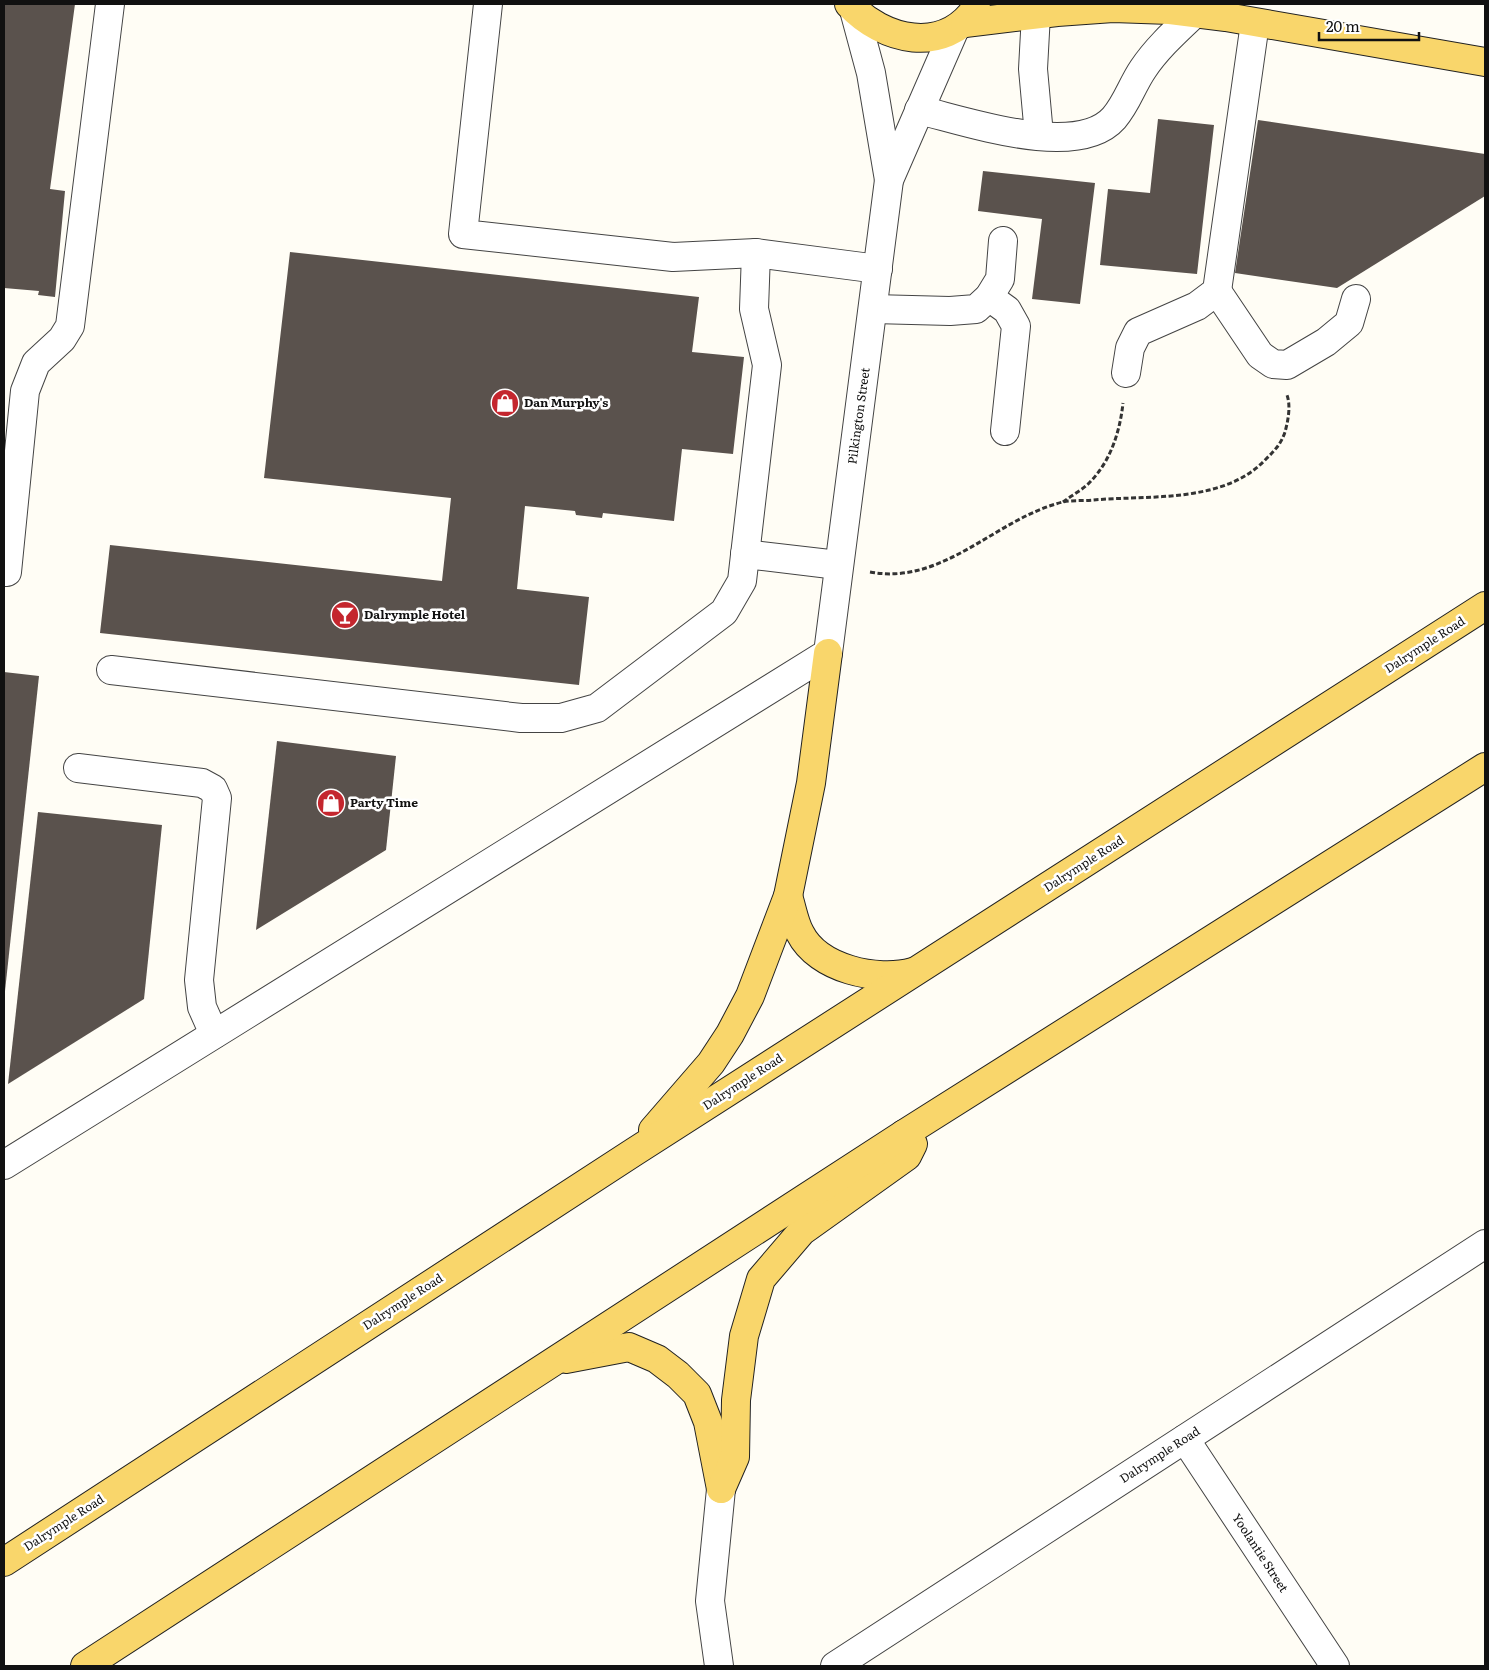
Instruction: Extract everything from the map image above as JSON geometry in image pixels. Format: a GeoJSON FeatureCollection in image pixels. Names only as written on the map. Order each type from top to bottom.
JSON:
{"type":"FeatureCollection","features":[{"type":"Feature","properties":{"kind":"main road"},"geometry":{"type":"LineString","coordinates":[[852,7],[892,33],[909,38],[936,37],[966,19],[1114,8],[1195,13],[1485,62]]}},
{"type":"Feature","properties":{"kind":"main road","name":"Dalrymple Road"},"geometry":{"type":"LineString","coordinates":[[4,1562],[634,1152],[1485,606]]}},
{"type":"Feature","properties":{"kind":"main road"},"geometry":{"type":"LineString","coordinates":[[634,1152],[711,1063],[730,1034],[750,996],[788,896],[812,783],[828,653]]}},
{"type":"Feature","properties":{"kind":"main road"},"geometry":{"type":"LineString","coordinates":[[85,1666],[904,1134],[1485,766]]}},
{"type":"Feature","properties":{"kind":"main road"},"geometry":{"type":"LineString","coordinates":[[788,896],[800,934],[827,959],[849,970],[872,975],[896,975],[920,970]]}},
{"type":"Feature","properties":{"kind":"main road"},"geometry":{"type":"LineString","coordinates":[[721,1489],[736,1456],[736,1400],[744,1336],[761,1279],[802,1231],[907,1156],[913,1144],[904,1134]]}},
{"type":"Feature","properties":{"kind":"main road"},"geometry":{"type":"LineString","coordinates":[[554,1362],[629,1347],[657,1359],[678,1375],[697,1394],[708,1422],[721,1489]]}},
{"type":"Feature","properties":{"kind":"street"},"geometry":{"type":"LineString","coordinates":[[7,572],[26,391],[36,363],[62,339],[70,326],[110,4]]}},
{"type":"Feature","properties":{"kind":"street"},"geometry":{"type":"LineString","coordinates":[[488,4],[463,234],[673,257],[756,253],[878,269]]}},
{"type":"Feature","properties":{"kind":"street","name":"Pilkington Street"},"geometry":{"type":"LineString","coordinates":[[828,653],[889,180],[871,73],[852,7]]}},
{"type":"Feature","properties":{"kind":"street"},"geometry":{"type":"LineString","coordinates":[[920,110],[982,127],[1038,135],[1070,137],[1100,129],[1113,119],[1127,100],[1142,70],[1162,44],[1195,13]]}},
{"type":"Feature","properties":{"kind":"street"},"geometry":{"type":"LineString","coordinates":[[1036,14],[1033,69],[1038,135]]}},
{"type":"Feature","properties":{"kind":"street","name":"Pilkington Street"},"geometry":{"type":"LineString","coordinates":[[889,180],[920,110],[966,19]]}},
{"type":"Feature","properties":{"kind":"street"},"geometry":{"type":"LineString","coordinates":[[1255,23],[1217,291],[1260,355],[1273,364],[1287,365],[1326,342],[1350,323],[1356,299]]}},
{"type":"Feature","properties":{"kind":"street"},"geometry":{"type":"LineString","coordinates":[[873,309],[950,311],[976,309],[989,297],[1000,279],[1003,241]]}},
{"type":"Feature","properties":{"kind":"street"},"geometry":{"type":"LineString","coordinates":[[112,670],[521,718],[561,718],[597,708],[724,612],[742,581],[767,365],[754,309],[756,253]]}},
{"type":"Feature","properties":{"kind":"street"},"geometry":{"type":"LineString","coordinates":[[1126,373],[1130,348],[1138,332],[1197,306],[1217,291]]}},
{"type":"Feature","properties":{"kind":"street"},"geometry":{"type":"LineString","coordinates":[[989,297],[1006,310],[1016,326],[1005,431]]}},
{"type":"Feature","properties":{"kind":"street"},"geometry":{"type":"LineString","coordinates":[[745,554],[838,565]]}},
{"type":"Feature","properties":{"kind":"street"},"geometry":{"type":"LineString","coordinates":[[4,1165],[828,653]]}},
{"type":"Feature","properties":{"kind":"street"},"geometry":{"type":"LineString","coordinates":[[78,768],[202,783],[213,789],[217,798],[198,980],[202,1006],[214,1034]]}},
{"type":"Feature","properties":{"kind":"street","name":"Dalrymple Road"},"geometry":{"type":"LineString","coordinates":[[835,1666],[1485,1244]]}},
{"type":"Feature","properties":{"kind":"street","name":"Yoolantie Street"},"geometry":{"type":"LineString","coordinates":[[1185,1439],[1335,1666]]}},
{"type":"Feature","properties":{"kind":"street"},"geometry":{"type":"LineString","coordinates":[[719,1666],[710,1601],[721,1489]]}},
{"type":"Feature","properties":{"kind":"path"},"geometry":{"type":"LineString","coordinates":[[1063,502],[1188,494],[1223,486],[1257,469],[1281,443],[1288,421],[1289,400],[1273,364]]}},
{"type":"Feature","properties":{"kind":"path"},"geometry":{"type":"LineString","coordinates":[[838,565],[883,574],[908,572],[958,556],[1028,516],[1063,502],[1092,481],[1114,446],[1121,420],[1126,373]]}},
{"type":"Feature","properties":{"kind":"building"},"geometry":{"type":"Polygon","coordinates":[[[4,4],[75,4],[50,189],[65,191],[55,297],[38,295],[39,291],[4,288],[4,4]]]}},
{"type":"Feature","properties":{"kind":"building"},"geometry":{"type":"Polygon","coordinates":[[[1158,119],[1214,125],[1197,274],[1100,265],[1108,189],[1150,193],[1158,119]]]}},
{"type":"Feature","properties":{"kind":"building"},"geometry":{"type":"Polygon","coordinates":[[[1258,120],[1485,154],[1485,196],[1337,288],[1235,273],[1258,120]]]}},
{"type":"Feature","properties":{"kind":"building"},"geometry":{"type":"Polygon","coordinates":[[[983,171],[1095,183],[1080,304],[1032,299],[1042,219],[978,211],[983,171]]]}},
{"type":"Feature","properties":{"kind":"building","name":"Dan Murphy's"},"geometry":{"type":"Polygon","coordinates":[[[290,252],[699,297],[692,352],[744,357],[733,454],[682,449],[674,521],[603,513],[602,518],[576,515],[575,511],[525,506],[517,589],[589,597],[579,685],[100,633],[110,545],[442,581],[451,498],[264,478],[290,252]]]}},
{"type":"Feature","properties":{"kind":"building"},"geometry":{"type":"Polygon","coordinates":[[[4,672],[39,676],[5,991],[4,991],[4,672]]]}},
{"type":"Feature","properties":{"kind":"building","name":"Party Time"},"geometry":{"type":"Polygon","coordinates":[[[277,741],[396,756],[386,850],[256,930],[277,741]]]}},
{"type":"Feature","properties":{"kind":"building"},"geometry":{"type":"Polygon","coordinates":[[[38,812],[162,825],[144,999],[8,1084],[38,812]]]}},
{"type":"Feature","properties":{"kind":"place","name":"Dan Murphy's"},"geometry":{"type":"Point","coordinates":[505,403]}},
{"type":"Feature","properties":{"kind":"place","name":"Dalrymple Hotel"},"geometry":{"type":"Point","coordinates":[345,615]}},
{"type":"Feature","properties":{"kind":"place","name":"Party Time"},"geometry":{"type":"Point","coordinates":[331,803]}}]}
